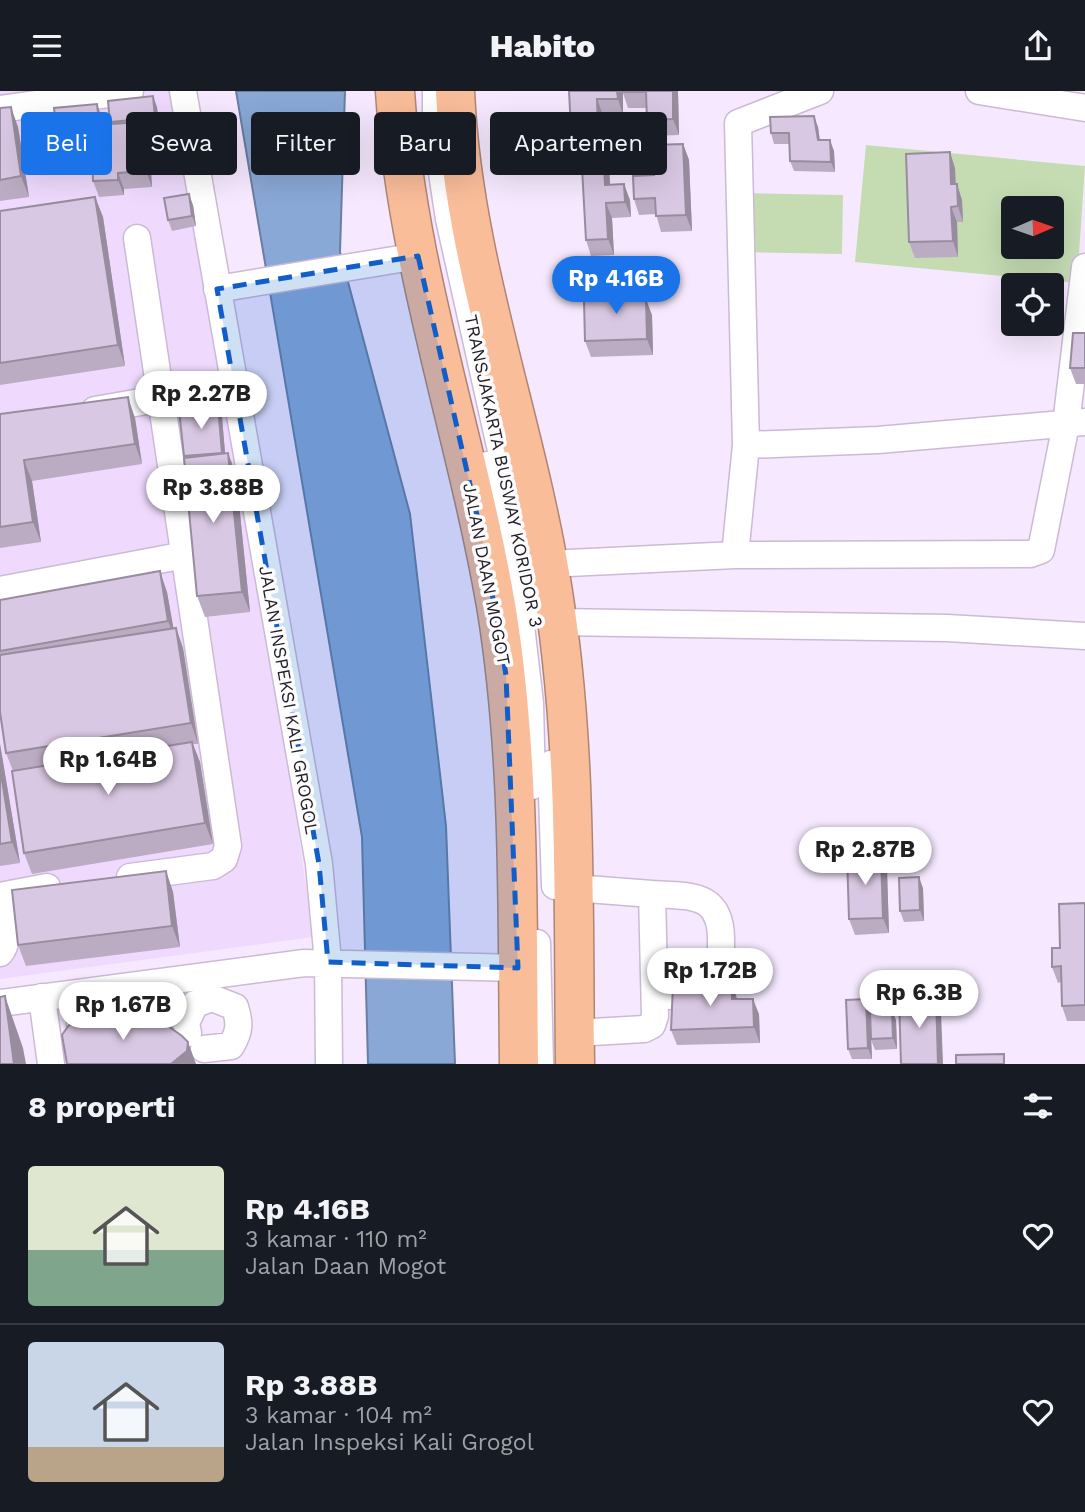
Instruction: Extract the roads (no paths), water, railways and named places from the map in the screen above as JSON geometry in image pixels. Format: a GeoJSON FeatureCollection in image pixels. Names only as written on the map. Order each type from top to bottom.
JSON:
{"type":"FeatureCollection","features":[{"type":"Feature","properties":{"kind":"highway","name":"JALAN DAAN MOGOT"},"geometry":{"type":"LineString","coordinates":[[395,91],[412,257],[484,546],[506,675],[513,777],[502,967],[519,1064]]}},
{"type":"Feature","properties":{"kind":"highway"},"geometry":{"type":"LineString","coordinates":[[455,91],[457,136],[470,215],[548,564],[558,622],[572,762],[574,888],[570,1053]]}},
{"type":"Feature","properties":{"kind":"street"},"geometry":{"type":"LineString","coordinates":[[0,109],[130,91]]}},
{"type":"Feature","properties":{"kind":"street","name":"JALAN INSPEKSI KALI GROGOL"},"geometry":{"type":"LineString","coordinates":[[183,91],[223,288],[232,386],[336,962],[329,1064]]}},
{"type":"Feature","properties":{"kind":"street","name":"TRANSJAKARTA BUSWAY KORIDOR 3"},"geometry":{"type":"LineString","coordinates":[[418,91],[421,157],[440,258],[521,626],[530,703],[540,1064]]}},
{"type":"Feature","properties":{"kind":"street","name":"TRANSJAKARTA BUSWAY KORIDOR 3"},"geometry":{"type":"LineString","coordinates":[[436,91],[436,133],[449,219],[532,582],[542,645],[570,1053]]}},
{"type":"Feature","properties":{"kind":"street"},"geometry":{"type":"LineString","coordinates":[[735,555],[746,445],[738,123],[820,91]]}},
{"type":"Feature","properties":{"kind":"street"},"geometry":{"type":"LineString","coordinates":[[979,91],[1085,109]]}},
{"type":"Feature","properties":{"kind":"street"},"geometry":{"type":"LineString","coordinates":[[107,880],[213,866],[223,859],[228,846],[137,238]]}},
{"type":"Feature","properties":{"kind":"street"},"geometry":{"type":"LineString","coordinates":[[223,288],[412,257]]}},
{"type":"Feature","properties":{"kind":"street"},"geometry":{"type":"LineString","coordinates":[[548,564],[735,555],[1036,552],[1043,545],[1075,423],[1085,267]]}},
{"type":"Feature","properties":{"kind":"street"},"geometry":{"type":"LineString","coordinates":[[68,414],[232,386]]}},
{"type":"Feature","properties":{"kind":"street"},"geometry":{"type":"LineString","coordinates":[[746,445],[877,440],[1075,423]]}},
{"type":"Feature","properties":{"kind":"street"},"geometry":{"type":"LineString","coordinates":[[0,590],[185,555]]}},
{"type":"Feature","properties":{"kind":"street"},"geometry":{"type":"LineString","coordinates":[[558,622],[947,628],[1085,636]]}},
{"type":"Feature","properties":{"kind":"street"},"geometry":{"type":"LineString","coordinates":[[0,953],[5,942],[2,903],[5,895],[67,885]]}},
{"type":"Feature","properties":{"kind":"street"},"geometry":{"type":"LineString","coordinates":[[574,888],[695,897],[712,905],[722,921],[721,966],[715,979],[655,1000]]}},
{"type":"Feature","properties":{"kind":"street"},"geometry":{"type":"LineString","coordinates":[[570,1053],[644,1030],[652,1024],[655,1000],[652,894]]}},
{"type":"Feature","properties":{"kind":"street"},"geometry":{"type":"LineString","coordinates":[[0,1003],[336,962],[502,967]]}},
{"type":"Feature","properties":{"kind":"street"},"geometry":{"type":"LineString","coordinates":[[42,997],[51,1064]]}},
{"type":"Feature","properties":{"kind":"street"},"geometry":{"type":"LineString","coordinates":[[69,1027],[153,1012],[205,1042]]}},
{"type":"Feature","properties":{"kind":"water"},"geometry":{"type":"Polygon","coordinates":[[[236,91],[345,91],[344,112],[251,112],[251,175],[342,175],[340,252],[410,514],[446,826],[455,1064],[368,1064],[362,837],[236,91]]]}}]}
